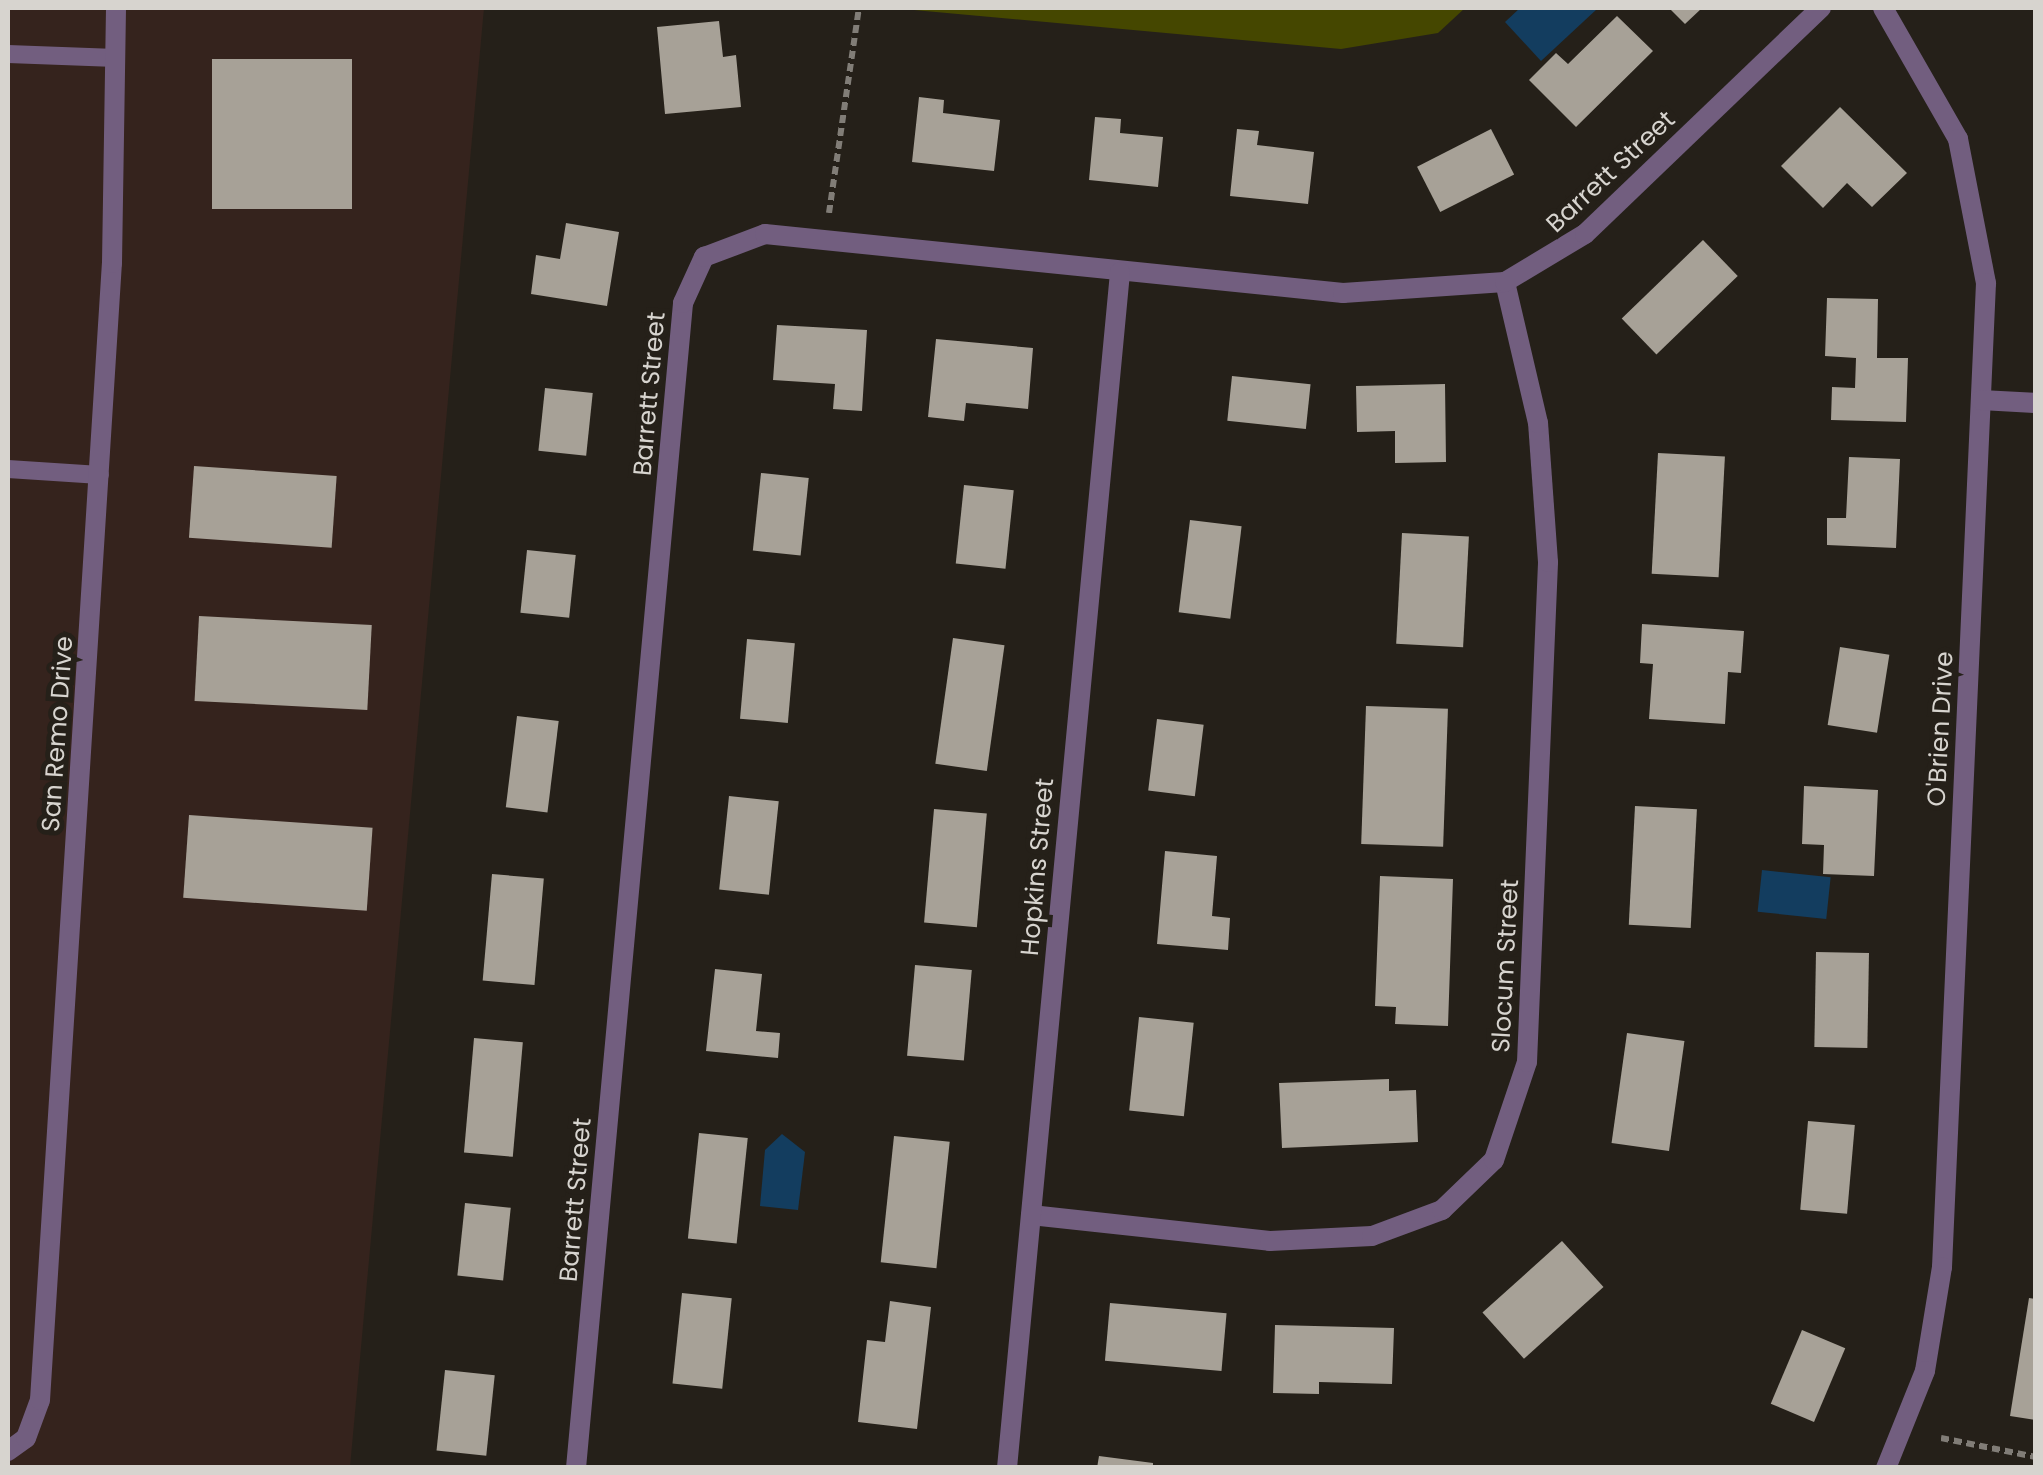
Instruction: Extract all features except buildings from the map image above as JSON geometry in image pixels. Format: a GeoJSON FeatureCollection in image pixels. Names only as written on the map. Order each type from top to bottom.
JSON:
{"type":"FeatureCollection","features":[{"type":"Feature","properties":{"kind":"street","name":"San Remo Drive"},"geometry":{"type":"LineString","coordinates":[[8,1451],[26,1438],[40,1400],[100,475],[116,8]]}},
{"type":"Feature","properties":{"kind":"street","name":"Barrett Street"},"geometry":{"type":"LineString","coordinates":[[576,1468],[691,277],[722,243],[765,234],[1344,293],[1504,282],[1586,234],[1820,8]]}},
{"type":"Feature","properties":{"kind":"street","name":"O'Brien Drive"},"geometry":{"type":"LineString","coordinates":[[1883,8],[1944,103],[1980,214],[1981,400],[1942,1267],[1925,1371],[1890,1461]]}},
{"type":"Feature","properties":{"kind":"street","name":"Hopkins Street"},"geometry":{"type":"LineString","coordinates":[[1007,1468],[1120,272]]}},
{"type":"Feature","properties":{"kind":"street","name":"Slocum Street"},"geometry":{"type":"LineString","coordinates":[[1031,1215],[1270,1241],[1372,1236],[1442,1210],[1494,1160],[1527,1062],[1548,562],[1538,423],[1504,282]]}},
{"type":"Feature","properties":{"kind":"street"},"geometry":{"type":"LineString","coordinates":[[1981,400],[2036,403]]}},
{"type":"Feature","properties":{"kind":"street"},"geometry":{"type":"LineString","coordinates":[[1890,1461],[1913,1468]]}},
{"type":"Feature","properties":{"kind":"lane"},"geometry":{"type":"LineString","coordinates":[[8,54],[116,58]]}},
{"type":"Feature","properties":{"kind":"lane"},"geometry":{"type":"LineString","coordinates":[[8,469],[100,475]]}},
{"type":"Feature","properties":{"kind":"path"},"geometry":{"type":"LineString","coordinates":[[829,214],[859,8]]}},
{"type":"Feature","properties":{"kind":"path"},"geometry":{"type":"LineString","coordinates":[[1941,1438],[2036,1456]]}},
{"type":"Feature","properties":{"kind":"shaded area"},"geometry":{"type":"Polygon","coordinates":[[[8,8],[484,8],[350,1467],[8,1468],[8,8]]]}},
{"type":"Feature","properties":{"kind":"shaded area"},"geometry":{"type":"Polygon","coordinates":[[[892,8],[1465,8],[1438,33],[1341,49],[892,8]]]}},
{"type":"Feature","properties":{"kind":"water"},"geometry":{"type":"Polygon","coordinates":[[[1520,8],[1597,9],[1541,61],[1505,22],[1520,8]]]}},
{"type":"Feature","properties":{"kind":"water"},"geometry":{"type":"Polygon","coordinates":[[[1762,870],[1831,877],[1826,919],[1758,912],[1762,870]]]}},
{"type":"Feature","properties":{"kind":"water"},"geometry":{"type":"Polygon","coordinates":[[[782,1134],[805,1152],[798,1210],[760,1206],[765,1150],[782,1134]]]}}]}
